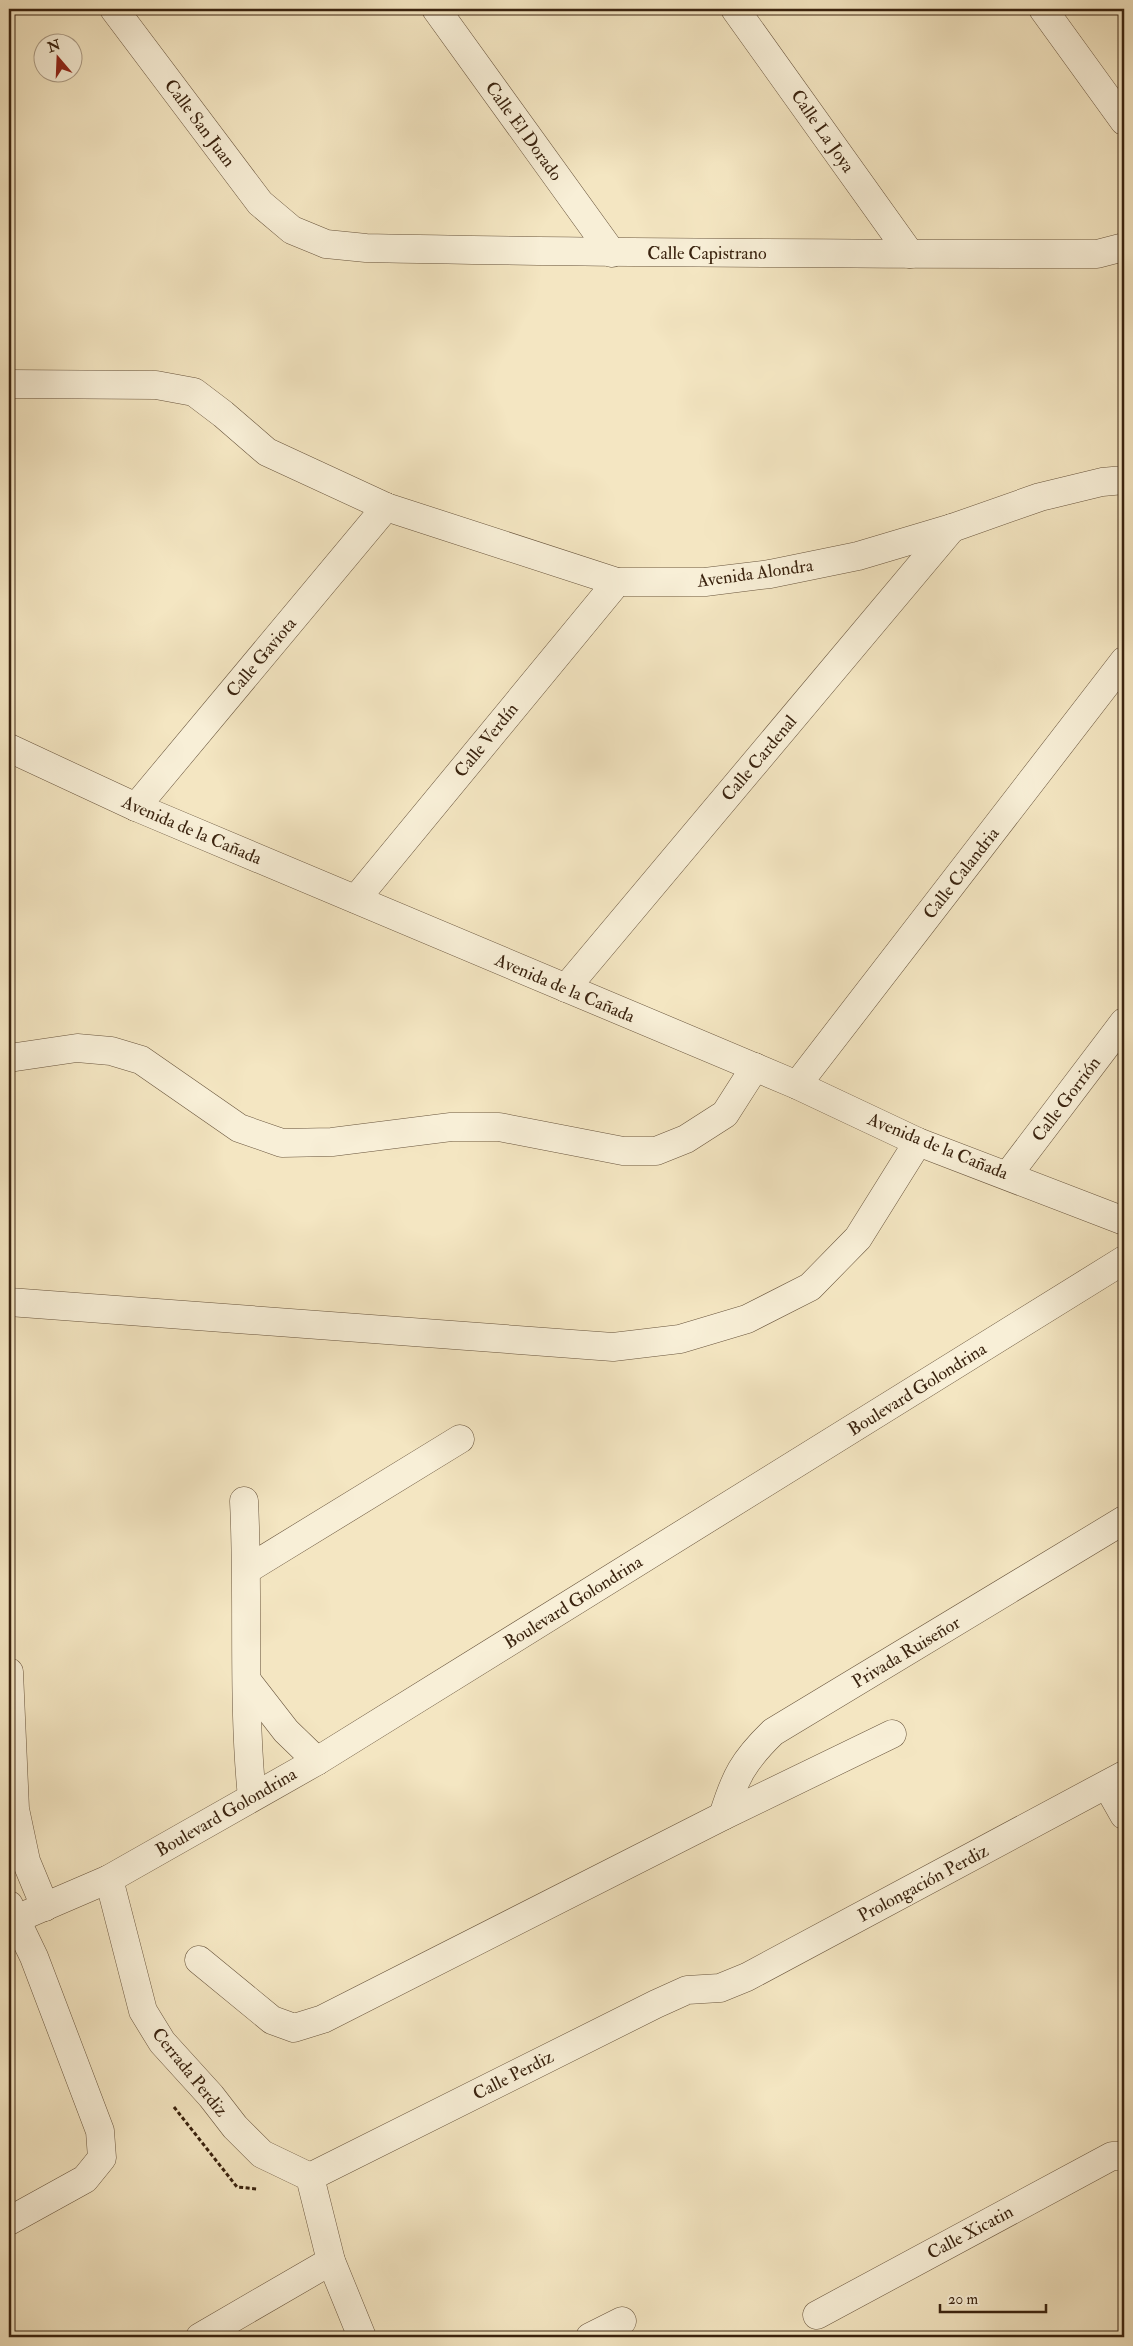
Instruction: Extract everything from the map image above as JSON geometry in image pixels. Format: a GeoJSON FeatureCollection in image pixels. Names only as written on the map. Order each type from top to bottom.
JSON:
{"type":"FeatureCollection","features":[{"type":"Feature","properties":{"kind":"street","name":"Calle San Juan"},"geometry":{"type":"LineString","coordinates":[[114,9],[260,203],[292,230]]}},
{"type":"Feature","properties":{"kind":"street","name":"Calle El Dorado"},"geometry":{"type":"LineString","coordinates":[[436,9],[612,253]]}},
{"type":"Feature","properties":{"kind":"street","name":"Calle La Joya"},"geometry":{"type":"LineString","coordinates":[[735,9],[910,254]]}},
{"type":"Feature","properties":{"kind":"street"},"geometry":{"type":"LineString","coordinates":[[1043,9],[1124,121]]}},
{"type":"Feature","properties":{"kind":"street","name":"Calle Capistrano"},"geometry":{"type":"LineString","coordinates":[[292,230],[326,244],[366,248],[612,253],[1097,254],[1124,247]]}},
{"type":"Feature","properties":{"kind":"street","name":"Avenida Alondra"},"geometry":{"type":"LineString","coordinates":[[9,384],[156,385],[194,392],[267,452],[386,507],[617,582],[705,582],[770,574],[858,556],[952,528],[1040,497],[1102,482],[1124,480]]}},
{"type":"Feature","properties":{"kind":"street","name":"Calle Gaviota"},"geometry":{"type":"LineString","coordinates":[[136,807],[386,507]]}},
{"type":"Feature","properties":{"kind":"street","name":"Calle Cardenal"},"geometry":{"type":"LineString","coordinates":[[566,988],[952,528]]}},
{"type":"Feature","properties":{"kind":"street","name":"Calle Verdín"},"geometry":{"type":"LineString","coordinates":[[356,899],[617,582]]}},
{"type":"Feature","properties":{"kind":"street","name":"Calle Calandria"},"geometry":{"type":"LineString","coordinates":[[797,1085],[1124,661]]}},
{"type":"Feature","properties":{"kind":"street","name":"Avenida de la Cañada"},"geometry":{"type":"LineString","coordinates":[[9,748],[136,807],[797,1085],[918,1142],[1124,1221]]}},
{"type":"Feature","properties":{"kind":"street","name":"Calle Gorrión"},"geometry":{"type":"LineString","coordinates":[[1008,1175],[1124,1022]]}},
{"type":"Feature","properties":{"kind":"street"},"geometry":{"type":"LineString","coordinates":[[9,1058],[77,1048],[111,1051],[141,1060],[239,1128],[282,1143],[332,1142],[451,1127],[499,1127],[624,1151],[656,1151],[686,1139],[725,1114],[755,1067]]}},
{"type":"Feature","properties":{"kind":"street"},"geometry":{"type":"LineString","coordinates":[[9,1302],[612,1347],[680,1339],[747,1319],[810,1287],[858,1238],[918,1142]]}},
{"type":"Feature","properties":{"kind":"street","name":"Boulevard Golondrina"},"geometry":{"type":"LineString","coordinates":[[11,1915],[45,1907],[109,1879],[317,1760],[1124,1260]]}},
{"type":"Feature","properties":{"kind":"street"},"geometry":{"type":"LineString","coordinates":[[248,1569],[460,1439]]}},
{"type":"Feature","properties":{"kind":"street"},"geometry":{"type":"LineString","coordinates":[[244,1500],[248,1569],[247,1752],[252,1797]]}},
{"type":"Feature","properties":{"kind":"street","name":"Privada Ruiseñor"},"geometry":{"type":"LineString","coordinates":[[723,1816],[734,1780],[751,1753],[773,1732],[1124,1520]]}},
{"type":"Feature","properties":{"kind":"street"},"geometry":{"type":"LineString","coordinates":[[9,1672],[15,1809],[26,1861],[45,1907]]}},
{"type":"Feature","properties":{"kind":"street"},"geometry":{"type":"LineString","coordinates":[[248,1682],[286,1731],[317,1760]]}},
{"type":"Feature","properties":{"kind":"street"},"geometry":{"type":"LineString","coordinates":[[199,1960],[272,2020],[294,2028],[323,2019],[723,1816],[892,1734]]}},
{"type":"Feature","properties":{"kind":"street"},"geometry":{"type":"LineString","coordinates":[[1116,1780],[1124,1815]]}},
{"type":"Feature","properties":{"kind":"street","name":"Prolongación Perdiz"},"geometry":{"type":"LineString","coordinates":[[720,1988],[747,1976],[1116,1780]]}},
{"type":"Feature","properties":{"kind":"street","name":"Cerrada Perdiz"},"geometry":{"type":"LineString","coordinates":[[109,1879],[143,2012],[162,2042],[211,2096],[235,2127],[262,2154],[314,2187]]}},
{"type":"Feature","properties":{"kind":"street"},"geometry":{"type":"LineString","coordinates":[[9,2221],[85,2179],[102,2158],[100,2131],[34,1957],[11,1915]]}},
{"type":"Feature","properties":{"kind":"street","name":"Calle Perdiz"},"geometry":{"type":"LineString","coordinates":[[314,2187],[656,2004],[687,1990],[720,1988]]}},
{"type":"Feature","properties":{"kind":"street","name":"Calle Xicatin"},"geometry":{"type":"LineString","coordinates":[[817,2315],[1112,2156],[1124,2156]]}},
{"type":"Feature","properties":{"kind":"street"},"geometry":{"type":"LineString","coordinates":[[314,2187],[331,2260],[362,2337]]}},
{"type":"Feature","properties":{"kind":"street"},"geometry":{"type":"LineString","coordinates":[[200,2337],[331,2260]]}},
{"type":"Feature","properties":{"kind":"street"},"geometry":{"type":"LineString","coordinates":[[590,2337],[622,2321]]}}]}
